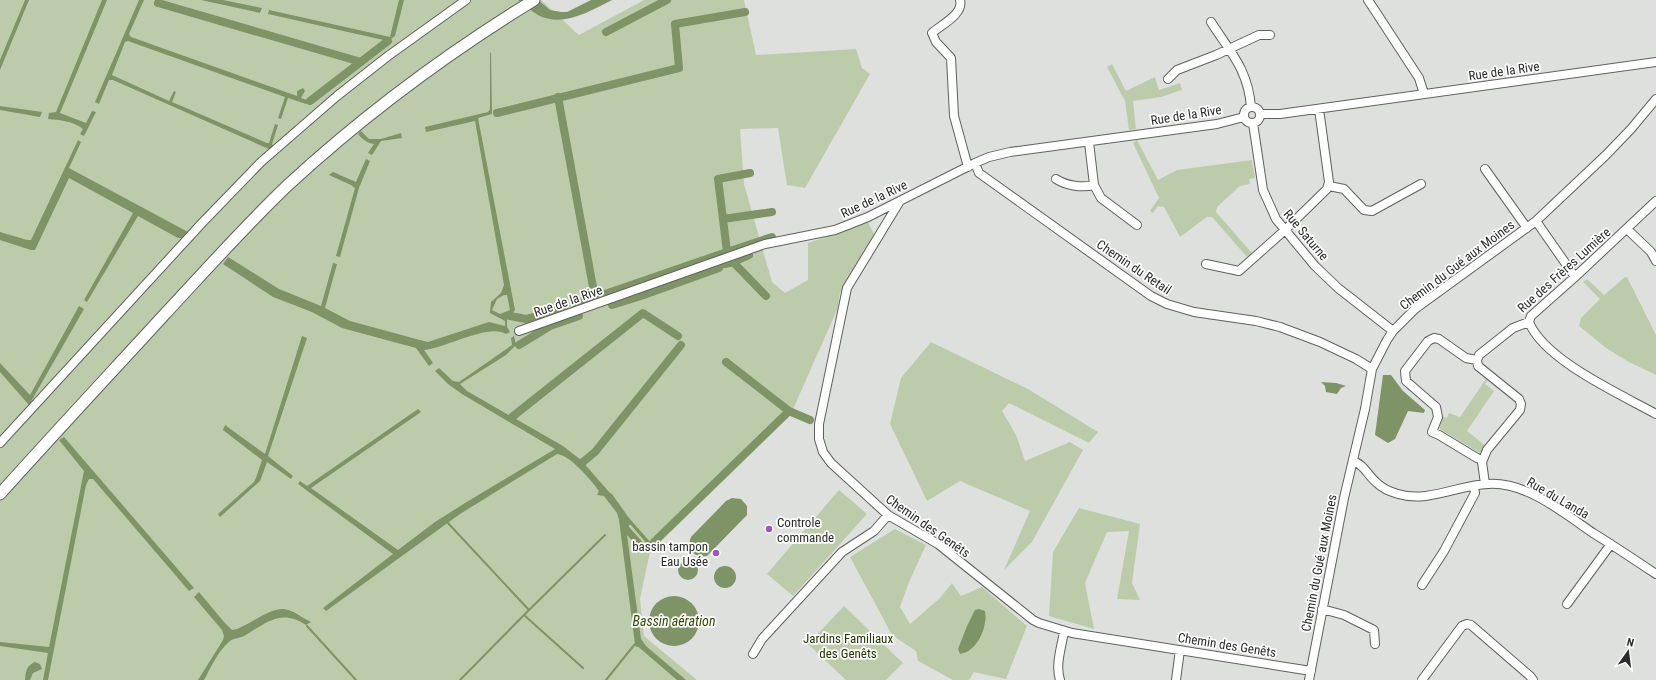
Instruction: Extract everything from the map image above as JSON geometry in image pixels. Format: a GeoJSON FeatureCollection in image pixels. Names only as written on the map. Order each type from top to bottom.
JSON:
{"type":"FeatureCollection","features":[{"type":"Feature","properties":{"kind":"main road"},"geometry":{"type":"LineString","coordinates":[[0,494],[213,262],[288,186],[355,126],[397,93],[534,0]]}},
{"type":"Feature","properties":{"kind":"street"},"geometry":{"type":"LineString","coordinates":[[0,443],[202,223],[261,162],[337,96],[394,52],[466,0]]}},
{"type":"Feature","properties":{"kind":"street"},"geometry":{"type":"LineString","coordinates":[[960,0],[961,7],[958,12],[932,33],[936,42],[951,58],[954,116],[971,165]]}},
{"type":"Feature","properties":{"kind":"street"},"geometry":{"type":"LineString","coordinates":[[1368,0],[1419,78],[1424,94]]}},
{"type":"Feature","properties":{"kind":"street"},"geometry":{"type":"LineString","coordinates":[[1211,22],[1244,73],[1250,96],[1251,107]]}},
{"type":"Feature","properties":{"kind":"street"},"geometry":{"type":"LineString","coordinates":[[1168,79],[1177,70],[1229,50],[1259,35],[1270,35]]}},
{"type":"Feature","properties":{"kind":"street","name":"Rue de la Rive"},"geometry":{"type":"LineString","coordinates":[[1260,114],[1280,114],[1319,109],[1656,62]]}},
{"type":"Feature","properties":{"kind":"street","name":"Chemin du Gué aux Moines"},"geometry":{"type":"LineString","coordinates":[[1309,680],[1344,498],[1372,369],[1376,359],[1393,331],[1406,317],[1429,298],[1536,221],[1606,155],[1631,129],[1656,99]]}},
{"type":"Feature","properties":{"kind":"street"},"geometry":{"type":"LineString","coordinates":[[1251,107],[1258,109],[1260,114],[1260,119],[1253,123],[1247,122],[1244,116],[1245,110],[1251,107]]}},
{"type":"Feature","properties":{"kind":"street"},"geometry":{"type":"LineString","coordinates":[[1206,264],[1239,271],[1285,230],[1329,186],[1319,109]]}},
{"type":"Feature","properties":{"kind":"street","name":"Rue de la Rive"},"geometry":{"type":"LineString","coordinates":[[518,331],[765,244],[835,230],[868,217],[989,157],[1010,152],[1217,124],[1244,116]]}},
{"type":"Feature","properties":{"kind":"street","name":"Rue Saturne"},"geometry":{"type":"LineString","coordinates":[[1253,123],[1263,190],[1272,212],[1285,230],[1316,266],[1338,288],[1393,331]]}},
{"type":"Feature","properties":{"kind":"street"},"geometry":{"type":"LineString","coordinates":[[1089,142],[1094,185],[1101,198],[1137,225]]}},
{"type":"Feature","properties":{"kind":"street","name":"Chemin du Retail"},"geometry":{"type":"LineString","coordinates":[[971,165],[979,173],[1151,296],[1168,304],[1194,312],[1261,321],[1280,327],[1320,342],[1356,359],[1372,369]]}},
{"type":"Feature","properties":{"kind":"street"},"geometry":{"type":"LineString","coordinates":[[1485,169],[1527,228]]}},
{"type":"Feature","properties":{"kind":"street"},"geometry":{"type":"LineString","coordinates":[[1056,179],[1063,183],[1086,187],[1094,185]]}},
{"type":"Feature","properties":{"kind":"street"},"geometry":{"type":"LineString","coordinates":[[1329,186],[1344,189],[1364,210],[1372,211],[1421,184]]}},
{"type":"Feature","properties":{"kind":"street","name":"Chemin des Genêts"},"geometry":{"type":"LineString","coordinates":[[900,201],[847,288],[819,424],[819,439],[823,452],[831,463],[888,515],[938,544],[1033,620],[1039,623],[1064,631],[1311,671]]}},
{"type":"Feature","properties":{"kind":"street","name":"Rue des Frères Lumière"},"geometry":{"type":"LineString","coordinates":[[1477,360],[1480,355],[1513,328],[1529,322],[1531,316],[1656,201]]}},
{"type":"Feature","properties":{"kind":"street"},"geometry":{"type":"LineString","coordinates":[[1536,221],[1575,277]]}},
{"type":"Feature","properties":{"kind":"street"},"geometry":{"type":"LineString","coordinates":[[1627,229],[1651,252],[1656,261]]}},
{"type":"Feature","properties":{"kind":"street"},"geometry":{"type":"LineString","coordinates":[[1529,322],[1532,330],[1539,339],[1574,367],[1590,378],[1656,414]]}},
{"type":"Feature","properties":{"kind":"street"},"geometry":{"type":"LineString","coordinates":[[1483,460],[1432,432],[1438,417],[1436,407],[1406,381],[1404,376],[1405,371],[1428,341],[1434,338],[1466,358],[1477,360],[1478,366],[1519,399],[1521,404],[1520,410],[1486,450],[1483,460],[1485,484]]}},
{"type":"Feature","properties":{"kind":"street","name":"Rue du Landa"},"geometry":{"type":"LineString","coordinates":[[1353,462],[1360,464],[1377,484],[1399,495],[1419,497],[1485,484],[1511,486],[1529,493],[1559,510],[1656,574]]}},
{"type":"Feature","properties":{"kind":"street"},"geometry":{"type":"LineString","coordinates":[[1422,585],[1444,552],[1475,493],[1474,486]]}},
{"type":"Feature","properties":{"kind":"street"},"geometry":{"type":"LineString","coordinates":[[753,654],[762,639],[842,552],[874,531],[888,515]]}},
{"type":"Feature","properties":{"kind":"street"},"geometry":{"type":"LineString","coordinates":[[1567,604],[1611,544]]}},
{"type":"Feature","properties":{"kind":"street"},"geometry":{"type":"LineString","coordinates":[[1322,609],[1344,615],[1374,630],[1375,644]]}},
{"type":"Feature","properties":{"kind":"street"},"geometry":{"type":"LineString","coordinates":[[1422,680],[1462,626],[1467,624],[1471,625],[1483,635],[1533,680]]}},
{"type":"Feature","properties":{"kind":"street"},"geometry":{"type":"LineString","coordinates":[[1060,680],[1058,675],[1064,631]]}},
{"type":"Feature","properties":{"kind":"street"},"geometry":{"type":"LineString","coordinates":[[1176,680],[1180,650]]}},
{"type":"Feature","properties":{"kind":"green space"},"geometry":{"type":"Polygon","coordinates":[[[0,0],[541,0],[579,35],[644,0],[744,0],[756,55],[856,49],[862,68],[870,74],[805,188],[787,185],[778,128],[740,129],[744,184],[772,282],[785,293],[808,280],[808,243],[868,222],[874,234],[840,293],[837,310],[790,416],[650,552],[640,599],[644,636],[697,680],[0,680],[0,0]]]}},
{"type":"Feature","properties":{"kind":"green space"},"geometry":{"type":"Polygon","coordinates":[[[1112,64],[1126,91],[1155,77],[1159,90],[1180,83],[1182,90],[1161,97],[1133,101],[1136,129],[1129,130],[1125,101],[1107,67],[1112,64]]]}},
{"type":"Feature","properties":{"kind":"green space"},"geometry":{"type":"Polygon","coordinates":[[[1137,140],[1158,180],[1177,170],[1252,160],[1255,178],[1249,179],[1250,184],[1240,186],[1217,207],[1216,212],[1252,253],[1247,257],[1212,217],[1207,217],[1180,237],[1164,207],[1158,206],[1153,213],[1150,211],[1159,198],[1133,143],[1137,140]]]}},
{"type":"Feature","properties":{"kind":"green space"},"geometry":{"type":"Polygon","coordinates":[[[1625,277],[1627,277],[1656,335],[1656,375],[1629,362],[1606,348],[1579,326],[1581,318],[1600,299],[1583,282],[1587,279],[1604,295],[1625,277]]]}},
{"type":"Feature","properties":{"kind":"green space"},"geometry":{"type":"Polygon","coordinates":[[[931,342],[1028,389],[1098,432],[1089,443],[1009,403],[1002,411],[1016,435],[1025,461],[1070,442],[1083,450],[1032,542],[1004,570],[1030,511],[960,481],[927,501],[890,424],[901,378],[931,342]]]}},
{"type":"Feature","properties":{"kind":"green space"},"geometry":{"type":"Polygon","coordinates":[[[1486,379],[1488,380],[1485,384],[1494,391],[1467,431],[1486,446],[1480,453],[1440,429],[1439,424],[1442,416],[1447,418],[1449,413],[1460,417],[1486,379]]]}},
{"type":"Feature","properties":{"kind":"green space","name":"Jardins Familiaux des Genêts"},"geometry":{"type":"Polygon","coordinates":[[[839,490],[867,514],[793,596],[767,574],[839,490]]]}},
{"type":"Feature","properties":{"kind":"green space"},"geometry":{"type":"Polygon","coordinates":[[[1079,508],[1140,524],[1132,583],[1140,600],[1117,599],[1129,531],[1107,532],[1085,583],[1094,629],[1049,616],[1053,552],[1079,508]]]}},
{"type":"Feature","properties":{"kind":"green space"},"geometry":{"type":"Polygon","coordinates":[[[895,529],[926,545],[909,582],[900,607],[910,624],[940,598],[952,583],[961,596],[982,587],[1027,626],[1006,679],[974,672],[969,680],[953,680],[918,661],[916,651],[892,635],[850,557],[895,529]]]}},
{"type":"Feature","properties":{"kind":"green space","name":"Jardins Familiaux des Genêts"},"geometry":{"type":"Polygon","coordinates":[[[844,606],[903,663],[886,680],[846,680],[808,644],[844,606]]]}},
{"type":"Feature","properties":{"kind":"water"},"geometry":{"type":"Polygon","coordinates":[[[25,0],[29,0],[0,70],[0,60],[25,0]]]}},
{"type":"Feature","properties":{"kind":"water"},"geometry":{"type":"Polygon","coordinates":[[[102,0],[107,0],[60,113],[86,123],[92,111],[96,112],[84,136],[80,134],[83,129],[75,124],[62,120],[48,119],[49,113],[56,112],[102,0]]]}},
{"type":"Feature","properties":{"kind":"water"},"geometry":{"type":"Polygon","coordinates":[[[139,0],[144,0],[129,34],[131,37],[297,96],[297,91],[303,88],[305,91],[301,98],[310,101],[306,104],[288,98],[281,119],[278,118],[285,97],[128,41],[125,42],[112,75],[169,101],[174,91],[176,92],[172,102],[267,143],[269,143],[275,124],[278,125],[272,144],[274,147],[271,150],[113,80],[109,80],[99,104],[95,102],[139,0]]]}},
{"type":"Feature","properties":{"kind":"water"},"geometry":{"type":"Polygon","coordinates":[[[201,0],[223,0],[262,8],[260,13],[201,0]]]}},
{"type":"Feature","properties":{"kind":"water"},"geometry":{"type":"Polygon","coordinates":[[[399,0],[404,0],[395,36],[388,41],[268,14],[269,10],[390,37],[399,0]]]}},
{"type":"Feature","properties":{"kind":"water"},"geometry":{"type":"Polygon","coordinates":[[[518,0],[538,0],[550,10],[567,12],[591,0],[612,0],[586,13],[567,19],[557,20],[547,19],[538,15],[518,0]]]}},
{"type":"Feature","properties":{"kind":"water"},"geometry":{"type":"Polygon","coordinates":[[[491,52],[492,114],[478,118],[515,310],[507,320],[507,327],[510,332],[506,334],[498,331],[478,334],[424,350],[433,363],[429,366],[416,348],[342,328],[312,312],[273,297],[223,264],[228,257],[279,289],[321,306],[333,263],[337,264],[325,308],[350,321],[428,342],[489,322],[505,326],[505,321],[490,313],[491,302],[501,293],[504,285],[475,121],[426,132],[425,127],[488,112],[490,109],[491,52]],[[507,295],[497,299],[492,310],[500,314],[510,310],[507,295]]]}},
{"type":"Feature","properties":{"kind":"water"},"geometry":{"type":"Polygon","coordinates":[[[0,106],[42,112],[40,117],[0,110],[0,106]]]}},
{"type":"Feature","properties":{"kind":"water"},"geometry":{"type":"Polygon","coordinates":[[[361,131],[369,139],[381,139],[401,133],[402,138],[381,141],[372,155],[368,153],[374,144],[361,138],[358,134],[361,131]]]}},
{"type":"Feature","properties":{"kind":"water"},"geometry":{"type":"Polygon","coordinates":[[[78,140],[81,142],[69,168],[188,232],[183,238],[178,238],[138,216],[87,302],[84,300],[133,213],[69,178],[35,250],[0,240],[0,232],[31,240],[78,140]]]}},
{"type":"Feature","properties":{"kind":"water"},"geometry":{"type":"Polygon","coordinates":[[[366,159],[370,161],[359,188],[340,257],[336,256],[355,188],[329,175],[333,172],[356,182],[366,159]]]}},
{"type":"Feature","properties":{"kind":"water"},"geometry":{"type":"Polygon","coordinates":[[[79,306],[84,309],[29,405],[0,372],[0,363],[30,395],[79,306]]]}},
{"type":"Feature","properties":{"kind":"water"},"geometry":{"type":"Polygon","coordinates":[[[302,336],[307,338],[268,456],[293,476],[291,479],[267,462],[260,481],[220,517],[218,514],[254,482],[262,460],[223,430],[225,425],[265,454],[302,336]]]}},
{"type":"Feature","properties":{"kind":"water"},"geometry":{"type":"Polygon","coordinates":[[[514,336],[516,345],[506,355],[460,384],[467,391],[563,446],[581,460],[612,494],[629,518],[652,544],[650,546],[648,545],[631,525],[629,525],[629,527],[647,547],[642,551],[627,535],[641,639],[646,646],[686,680],[677,680],[635,644],[617,513],[604,496],[597,495],[599,491],[574,463],[562,455],[557,454],[460,514],[326,611],[323,608],[393,554],[298,484],[300,481],[307,486],[418,409],[421,412],[311,488],[398,550],[435,522],[555,449],[462,394],[448,384],[435,371],[439,368],[453,381],[459,382],[512,345],[511,338],[514,336]]]}},
{"type":"Feature","properties":{"kind":"water"},"geometry":{"type":"Polygon","coordinates":[[[1383,375],[1391,375],[1403,391],[1425,410],[1424,413],[1408,411],[1395,439],[1388,443],[1375,435],[1383,375]]]}},
{"type":"Feature","properties":{"kind":"water"},"geometry":{"type":"Polygon","coordinates":[[[1321,382],[1336,383],[1346,386],[1341,388],[1337,394],[1326,392],[1325,386],[1321,382]]]}},
{"type":"Feature","properties":{"kind":"water"},"geometry":{"type":"Polygon","coordinates":[[[64,437],[194,588],[189,591],[93,479],[89,479],[86,485],[48,680],[43,680],[48,653],[0,646],[0,642],[49,647],[84,471],[59,440],[64,437]]]}},
{"type":"Feature","properties":{"kind":"water"},"geometry":{"type":"Polygon","coordinates":[[[732,498],[741,499],[747,506],[747,515],[707,556],[698,556],[694,554],[689,545],[691,537],[726,501],[732,498]]]}},
{"type":"Feature","properties":{"kind":"water"},"geometry":{"type":"Polygon","coordinates":[[[684,560],[692,560],[698,566],[698,574],[692,580],[684,580],[678,574],[678,566],[684,560]]]}},
{"type":"Feature","properties":{"kind":"water"},"geometry":{"type":"Polygon","coordinates":[[[725,566],[733,569],[736,577],[733,585],[725,588],[717,585],[714,577],[717,569],[725,566]]]}},
{"type":"Feature","properties":{"kind":"water"},"geometry":{"type":"Polygon","coordinates":[[[199,592],[232,630],[242,627],[278,609],[291,611],[311,622],[306,625],[297,620],[281,618],[267,622],[244,636],[232,640],[226,645],[218,654],[204,680],[198,680],[224,636],[222,630],[194,597],[199,592]]]}},
{"type":"Feature","properties":{"kind":"water","name":"Bassin aération"},"geometry":{"type":"Polygon","coordinates":[[[674,596],[683,598],[694,607],[699,621],[697,630],[688,641],[674,646],[665,644],[654,635],[649,621],[651,612],[660,601],[674,596]]]}},
{"type":"Feature","properties":{"kind":"water"},"geometry":{"type":"Polygon","coordinates":[[[979,609],[985,611],[985,624],[983,631],[972,649],[960,654],[958,649],[967,626],[975,610],[979,609]]]}},
{"type":"Feature","properties":{"kind":"water"},"geometry":{"type":"Polygon","coordinates":[[[35,662],[40,664],[42,669],[33,673],[30,680],[25,680],[27,669],[35,662]]]}},
{"type":"Feature","properties":{"kind":"waterway"},"geometry":{"type":"LineString","coordinates":[[606,32],[667,0]]}},
{"type":"Feature","properties":{"kind":"waterway"},"geometry":{"type":"LineString","coordinates":[[158,3],[361,62]]}},
{"type":"Feature","properties":{"kind":"waterway"},"geometry":{"type":"LineString","coordinates":[[497,113],[679,68],[675,24],[745,12]]}},
{"type":"Feature","properties":{"kind":"waterway"},"geometry":{"type":"LineString","coordinates":[[310,101],[388,41]]}},
{"type":"Feature","properties":{"kind":"waterway"},"geometry":{"type":"LineString","coordinates":[[558,97],[593,287]]}},
{"type":"Feature","properties":{"kind":"waterway"},"geometry":{"type":"LineString","coordinates":[[750,173],[718,179],[723,219],[772,212]]}},
{"type":"Feature","properties":{"kind":"waterway"},"geometry":{"type":"LineString","coordinates":[[723,219],[727,252],[772,237]]}},
{"type":"Feature","properties":{"kind":"waterway"},"geometry":{"type":"LineString","coordinates":[[576,304],[727,252]]}},
{"type":"Feature","properties":{"kind":"waterway"},"geometry":{"type":"LineString","coordinates":[[749,255],[733,262],[766,296]]}},
{"type":"Feature","properties":{"kind":"waterway"},"geometry":{"type":"LineString","coordinates":[[725,264],[733,262]]}},
{"type":"Feature","properties":{"kind":"waterway"},"geometry":{"type":"LineString","coordinates":[[612,305],[719,268]]}},
{"type":"Feature","properties":{"kind":"waterway"},"geometry":{"type":"LineString","coordinates":[[510,316],[526,319],[564,308]]}},
{"type":"Feature","properties":{"kind":"waterway"},"geometry":{"type":"LineString","coordinates":[[512,417],[643,313],[678,336]]}},
{"type":"Feature","properties":{"kind":"waterway"},"geometry":{"type":"LineString","coordinates":[[519,345],[550,326],[579,316]]}},
{"type":"Feature","properties":{"kind":"waterway"},"geometry":{"type":"LineString","coordinates":[[583,462],[595,452],[681,345]]}},
{"type":"Feature","properties":{"kind":"waterway"},"geometry":{"type":"LineString","coordinates":[[726,362],[789,411]]}},
{"type":"Feature","properties":{"kind":"waterway"},"geometry":{"type":"LineString","coordinates":[[654,542],[789,411],[810,420]]}},
{"type":"Feature","properties":{"kind":"waterway"},"geometry":{"type":"LineString","coordinates":[[447,522],[529,610]]}},
{"type":"Feature","properties":{"kind":"waterway"},"geometry":{"type":"LineString","coordinates":[[524,615],[605,535]]}},
{"type":"Feature","properties":{"kind":"waterway"},"geometry":{"type":"LineString","coordinates":[[460,680],[524,615],[583,668]]}},
{"type":"Feature","properties":{"kind":"waterway"},"geometry":{"type":"LineString","coordinates":[[307,626],[356,680]]}},
{"type":"Feature","properties":{"kind":"waterway"},"geometry":{"type":"LineString","coordinates":[[606,680],[635,644],[637,646]]}},
{"type":"Feature","properties":{"kind":"place","name":"Controle commande"},"geometry":{"type":"Point","coordinates":[769,529]}},
{"type":"Feature","properties":{"kind":"place","name":"bassin tampon Eau Usée"},"geometry":{"type":"Point","coordinates":[716,553]}}]}
